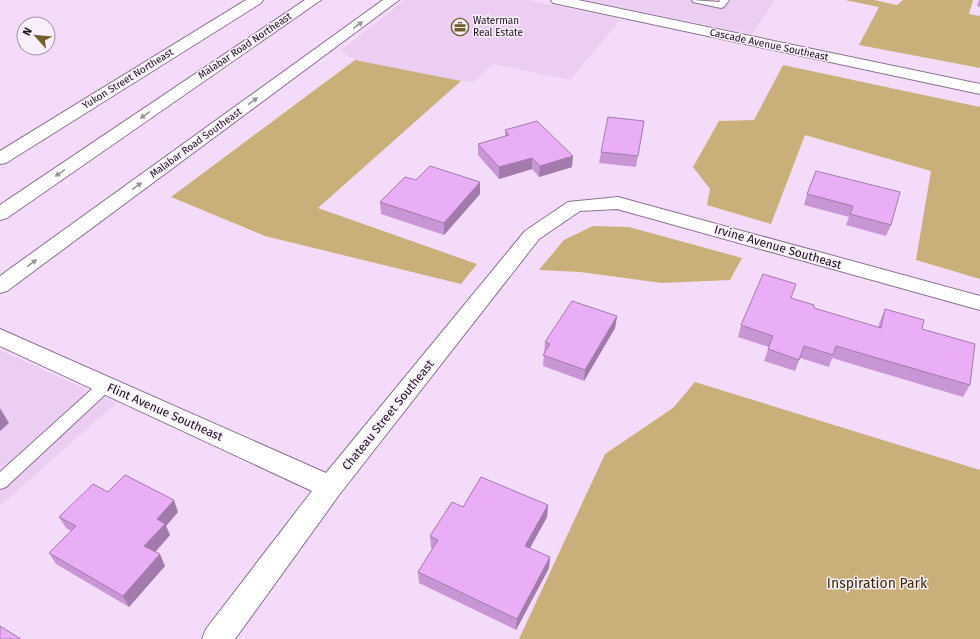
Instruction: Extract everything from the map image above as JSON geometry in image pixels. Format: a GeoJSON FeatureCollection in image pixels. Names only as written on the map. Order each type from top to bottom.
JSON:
{"type":"FeatureCollection","features":[{"type":"Feature","properties":{"kind":"street","name":"Yukon Street Northeast"},"geometry":{"type":"LineString","coordinates":[[0,159],[256,0]]}},
{"type":"Feature","properties":{"kind":"street","name":"Malabar Road Northeast"},"geometry":{"type":"LineString","coordinates":[[0,214],[314,0]]}},
{"type":"Feature","properties":{"kind":"street","name":"Malabar Road Southeast"},"geometry":{"type":"LineString","coordinates":[[0,286],[392,0]]}},
{"type":"Feature","properties":{"kind":"street","name":"Cascade Avenue Southeast"},"geometry":{"type":"LineString","coordinates":[[560,0],[980,89]]}},
{"type":"Feature","properties":{"kind":"street","name":"Irvine Avenue Southeast"},"geometry":{"type":"LineString","coordinates":[[575,206],[618,203],[980,303]]}},
{"type":"Feature","properties":{"kind":"street","name":"Chateau Street Southeast"},"geometry":{"type":"LineString","coordinates":[[217,639],[330,487],[532,235],[575,206]]}},
{"type":"Feature","properties":{"kind":"street","name":"Flint Avenue Southeast"},"geometry":{"type":"LineString","coordinates":[[0,337],[330,487]]}},
{"type":"Feature","properties":{"kind":"lane"},"geometry":{"type":"LineString","coordinates":[[696,0],[721,5],[725,0]]}},
{"type":"Feature","properties":{"kind":"lane"},"geometry":{"type":"LineString","coordinates":[[0,482],[106,385]]}},
{"type":"Feature","properties":{"kind":"shaded area"},"geometry":{"type":"Polygon","coordinates":[[[405,0],[527,0],[621,19],[570,80],[494,64],[473,82],[461,81],[355,60],[340,51],[405,0]]]}},
{"type":"Feature","properties":{"kind":"shaded area"},"geometry":{"type":"Polygon","coordinates":[[[584,0],[775,0],[752,34],[584,0]]]}},
{"type":"Feature","properties":{"kind":"shaded area"},"geometry":{"type":"Polygon","coordinates":[[[0,350],[116,403],[0,506],[0,350]]]}},
{"type":"Feature","properties":{"kind":"green space"},"geometry":{"type":"Polygon","coordinates":[[[845,0],[874,0],[897,5],[903,0],[973,0],[969,14],[980,16],[980,68],[859,45],[879,7],[845,0]]]}},
{"type":"Feature","properties":{"kind":"green space"},"geometry":{"type":"Polygon","coordinates":[[[355,60],[461,81],[318,208],[477,264],[461,284],[265,236],[171,197],[355,60]]]}},
{"type":"Feature","properties":{"kind":"green space"},"geometry":{"type":"Polygon","coordinates":[[[783,65],[980,107],[980,279],[916,260],[931,171],[805,135],[771,224],[707,205],[710,189],[693,167],[719,121],[754,120],[783,65]]]}},
{"type":"Feature","properties":{"kind":"green space"},"geometry":{"type":"Polygon","coordinates":[[[593,226],[629,227],[742,258],[730,280],[662,283],[580,272],[539,270],[564,240],[593,226]]]}},
{"type":"Feature","properties":{"kind":"green space","name":"Inspiration Park"},"geometry":{"type":"Polygon","coordinates":[[[695,382],[980,470],[980,639],[519,639],[605,454],[673,408],[695,382]]]}},
{"type":"Feature","properties":{"kind":"building"},"geometry":{"type":"Polygon","coordinates":[[[608,117],[644,121],[638,156],[601,152],[608,117]]]}},
{"type":"Feature","properties":{"kind":"building"},"geometry":{"type":"Polygon","coordinates":[[[537,121],[573,156],[540,166],[532,158],[499,167],[478,144],[509,135],[505,130],[537,121]]]}},
{"type":"Feature","properties":{"kind":"building"},"geometry":{"type":"Polygon","coordinates":[[[430,166],[480,182],[444,223],[380,202],[405,177],[416,180],[430,166]]]}},
{"type":"Feature","properties":{"kind":"building"},"geometry":{"type":"Polygon","coordinates":[[[816,171],[900,192],[891,225],[850,214],[853,206],[807,194],[816,171]]]}},
{"type":"Feature","properties":{"kind":"building"},"geometry":{"type":"Polygon","coordinates":[[[763,274],[796,284],[791,298],[814,305],[814,308],[881,328],[885,309],[924,320],[922,329],[975,344],[970,385],[836,346],[833,355],[804,346],[799,360],[768,349],[773,336],[741,325],[763,274]]]}},
{"type":"Feature","properties":{"kind":"building"},"geometry":{"type":"Polygon","coordinates":[[[572,301],[617,316],[585,370],[543,355],[550,344],[545,342],[572,301]]]}},
{"type":"Feature","properties":{"kind":"building"},"geometry":{"type":"Polygon","coordinates":[[[125,475],[174,500],[157,519],[165,524],[144,546],[160,554],[123,596],[49,553],[76,526],[59,517],[93,484],[108,492],[125,475]]]}},
{"type":"Feature","properties":{"kind":"building"},"geometry":{"type":"Polygon","coordinates":[[[481,477],[548,505],[525,546],[550,557],[517,619],[418,572],[438,540],[430,536],[452,502],[463,507],[481,477]]]}},
{"type":"Feature","properties":{"kind":"building"},"geometry":{"type":"Polygon","coordinates":[[[0,626],[21,639],[0,639],[0,626]]]}},
{"type":"Feature","properties":{"kind":"place","name":"Waterman Real Estate"},"geometry":{"type":"Point","coordinates":[460,27]}}]}
